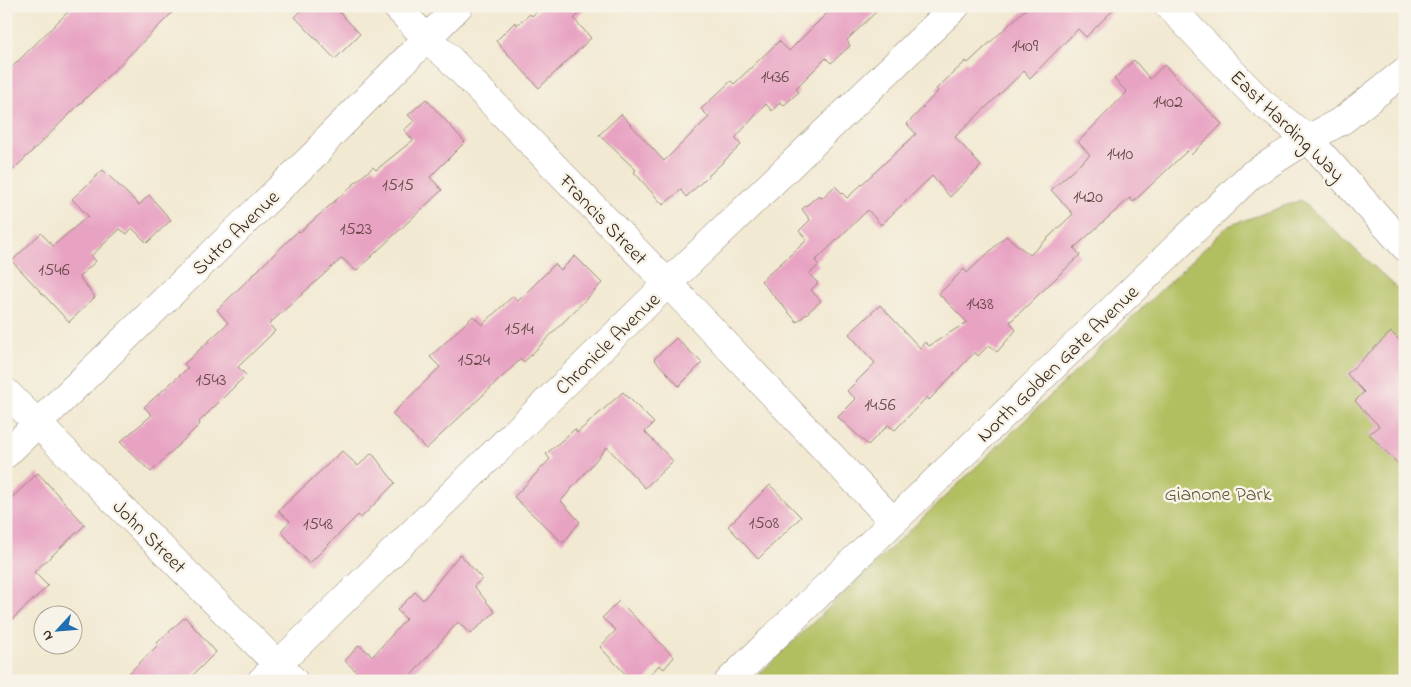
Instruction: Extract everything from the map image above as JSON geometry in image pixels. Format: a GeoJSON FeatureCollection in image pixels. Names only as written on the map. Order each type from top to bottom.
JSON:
{"type":"FeatureCollection","features":[{"type":"Feature","properties":{"kind":"street","name":"Francis Street"},"geometry":{"type":"LineString","coordinates":[[396,6],[427,39],[448,57],[893,521]]}},
{"type":"Feature","properties":{"kind":"street","name":"Sutro Avenue"},"geometry":{"type":"LineString","coordinates":[[6,454],[318,151],[328,137],[458,6]]}},
{"type":"Feature","properties":{"kind":"street","name":"Chronicle Avenue"},"geometry":{"type":"LineString","coordinates":[[277,675],[667,284],[956,6]]}},
{"type":"Feature","properties":{"kind":"street","name":"East Harding Way"},"geometry":{"type":"LineString","coordinates":[[1169,6],[1260,101],[1308,139],[1405,247]]}},
{"type":"Feature","properties":{"kind":"street","name":"North Golden Gate Avenue"},"geometry":{"type":"LineString","coordinates":[[729,681],[1251,175],[1308,139],[1343,120],[1405,71]]}},
{"type":"Feature","properties":{"kind":"street","name":"John Street"},"geometry":{"type":"LineString","coordinates":[[6,392],[76,461],[277,675]]}},
{"type":"Feature","properties":{"kind":"green space","name":"Gianone Park"},"geometry":{"type":"Polygon","coordinates":[[[1301,200],[1405,295],[1405,681],[752,681],[1228,226],[1301,200]]]}},
{"type":"Feature","properties":{"kind":"building"},"geometry":{"type":"Polygon","coordinates":[[[74,6],[179,6],[6,177],[6,73],[74,6]]]}},
{"type":"Feature","properties":{"kind":"building"},"geometry":{"type":"Polygon","coordinates":[[[306,6],[334,6],[360,34],[335,59],[295,17],[306,6]]]}},
{"type":"Feature","properties":{"kind":"building"},"geometry":{"type":"Polygon","coordinates":[[[543,6],[587,6],[574,19],[591,38],[539,88],[496,41],[515,22],[517,25],[530,14],[532,16],[543,6]]]}},
{"type":"Feature","properties":{"kind":"building"},"geometry":{"type":"Polygon","coordinates":[[[834,6],[882,6],[847,40],[850,46],[831,63],[826,58],[796,88],[799,92],[784,105],[780,102],[772,111],[766,104],[735,138],[741,145],[686,197],[681,190],[663,205],[634,172],[636,170],[599,135],[621,114],[664,161],[709,117],[701,109],[731,81],[734,84],[779,41],[789,51],[834,6]]]}},
{"type":"Feature","properties":{"kind":"building"},"geometry":{"type":"Polygon","coordinates":[[[1029,6],[1117,6],[1086,37],[1078,29],[1030,78],[1024,71],[955,137],[981,166],[950,197],[932,176],[881,225],[868,210],[815,261],[819,265],[809,274],[818,283],[811,290],[821,301],[797,322],[761,281],[807,240],[799,231],[810,220],[802,209],[819,195],[822,198],[835,186],[847,198],[916,134],[907,124],[938,91],[936,89],[966,61],[968,63],[1029,6]]]}},
{"type":"Feature","properties":{"kind":"building"},"geometry":{"type":"Polygon","coordinates":[[[1134,60],[1150,79],[1164,65],[1222,124],[1191,155],[1187,151],[1133,202],[1130,198],[1074,248],[1080,255],[1010,322],[1016,330],[997,352],[989,345],[978,356],[975,352],[929,400],[927,397],[895,430],[888,425],[868,445],[838,417],[856,399],[847,391],[875,363],[849,334],[880,305],[920,348],[925,342],[929,346],[967,322],[939,294],[964,269],[967,273],[1006,236],[1030,255],[1073,214],[1051,190],[1090,155],[1078,142],[1127,92],[1114,79],[1134,60]]]}},
{"type":"Feature","properties":{"kind":"building"},"geometry":{"type":"Polygon","coordinates":[[[426,99],[465,142],[430,177],[442,190],[356,271],[342,258],[269,324],[275,331],[238,367],[246,375],[151,472],[120,442],[152,415],[144,407],[188,368],[184,364],[228,323],[217,310],[298,231],[300,232],[373,167],[376,170],[413,140],[404,130],[414,121],[408,115],[426,99]]]}},
{"type":"Feature","properties":{"kind":"building"},"geometry":{"type":"Polygon","coordinates":[[[103,170],[139,205],[149,195],[171,220],[147,243],[132,228],[127,234],[120,229],[91,256],[96,261],[79,277],[95,297],[69,322],[12,261],[41,233],[53,246],[88,216],[72,199],[103,170]]]}},
{"type":"Feature","properties":{"kind":"building"},"geometry":{"type":"Polygon","coordinates":[[[575,256],[602,283],[524,362],[521,359],[426,449],[392,414],[440,367],[430,357],[473,316],[482,325],[513,296],[518,301],[555,264],[561,270],[575,256]]]}},
{"type":"Feature","properties":{"kind":"building"},"geometry":{"type":"Polygon","coordinates":[[[1391,332],[1405,346],[1405,471],[1369,434],[1379,426],[1355,401],[1364,392],[1347,374],[1391,332]]]}},
{"type":"Feature","properties":{"kind":"building"},"geometry":{"type":"Polygon","coordinates":[[[676,338],[702,363],[679,386],[654,359],[676,338]]]}},
{"type":"Feature","properties":{"kind":"building"},"geometry":{"type":"Polygon","coordinates":[[[623,392],[654,423],[645,432],[673,461],[645,488],[607,447],[561,501],[580,522],[563,543],[514,497],[550,459],[546,454],[575,429],[577,433],[623,392]]]}},
{"type":"Feature","properties":{"kind":"building"},"geometry":{"type":"Polygon","coordinates":[[[342,451],[358,466],[372,453],[395,483],[361,518],[358,515],[309,564],[281,531],[290,521],[278,511],[342,451]]]}},
{"type":"Feature","properties":{"kind":"building"},"geometry":{"type":"Polygon","coordinates":[[[38,473],[85,525],[34,572],[48,586],[6,625],[6,503],[38,473]]]}},
{"type":"Feature","properties":{"kind":"building"},"geometry":{"type":"Polygon","coordinates":[[[770,485],[801,517],[758,559],[728,526],[770,485]]]}},
{"type":"Feature","properties":{"kind":"building"},"geometry":{"type":"Polygon","coordinates":[[[460,554],[482,579],[474,586],[495,612],[470,634],[458,622],[408,681],[350,681],[358,673],[345,661],[359,645],[373,656],[406,619],[397,610],[415,592],[423,600],[460,554]]]}},
{"type":"Feature","properties":{"kind":"building"},"geometry":{"type":"Polygon","coordinates":[[[619,601],[674,657],[664,669],[659,665],[645,681],[632,681],[600,647],[616,630],[602,618],[619,601]]]}},
{"type":"Feature","properties":{"kind":"building"},"geometry":{"type":"Polygon","coordinates":[[[185,617],[216,652],[187,681],[121,681],[158,645],[157,643],[185,617]]]}}]}
